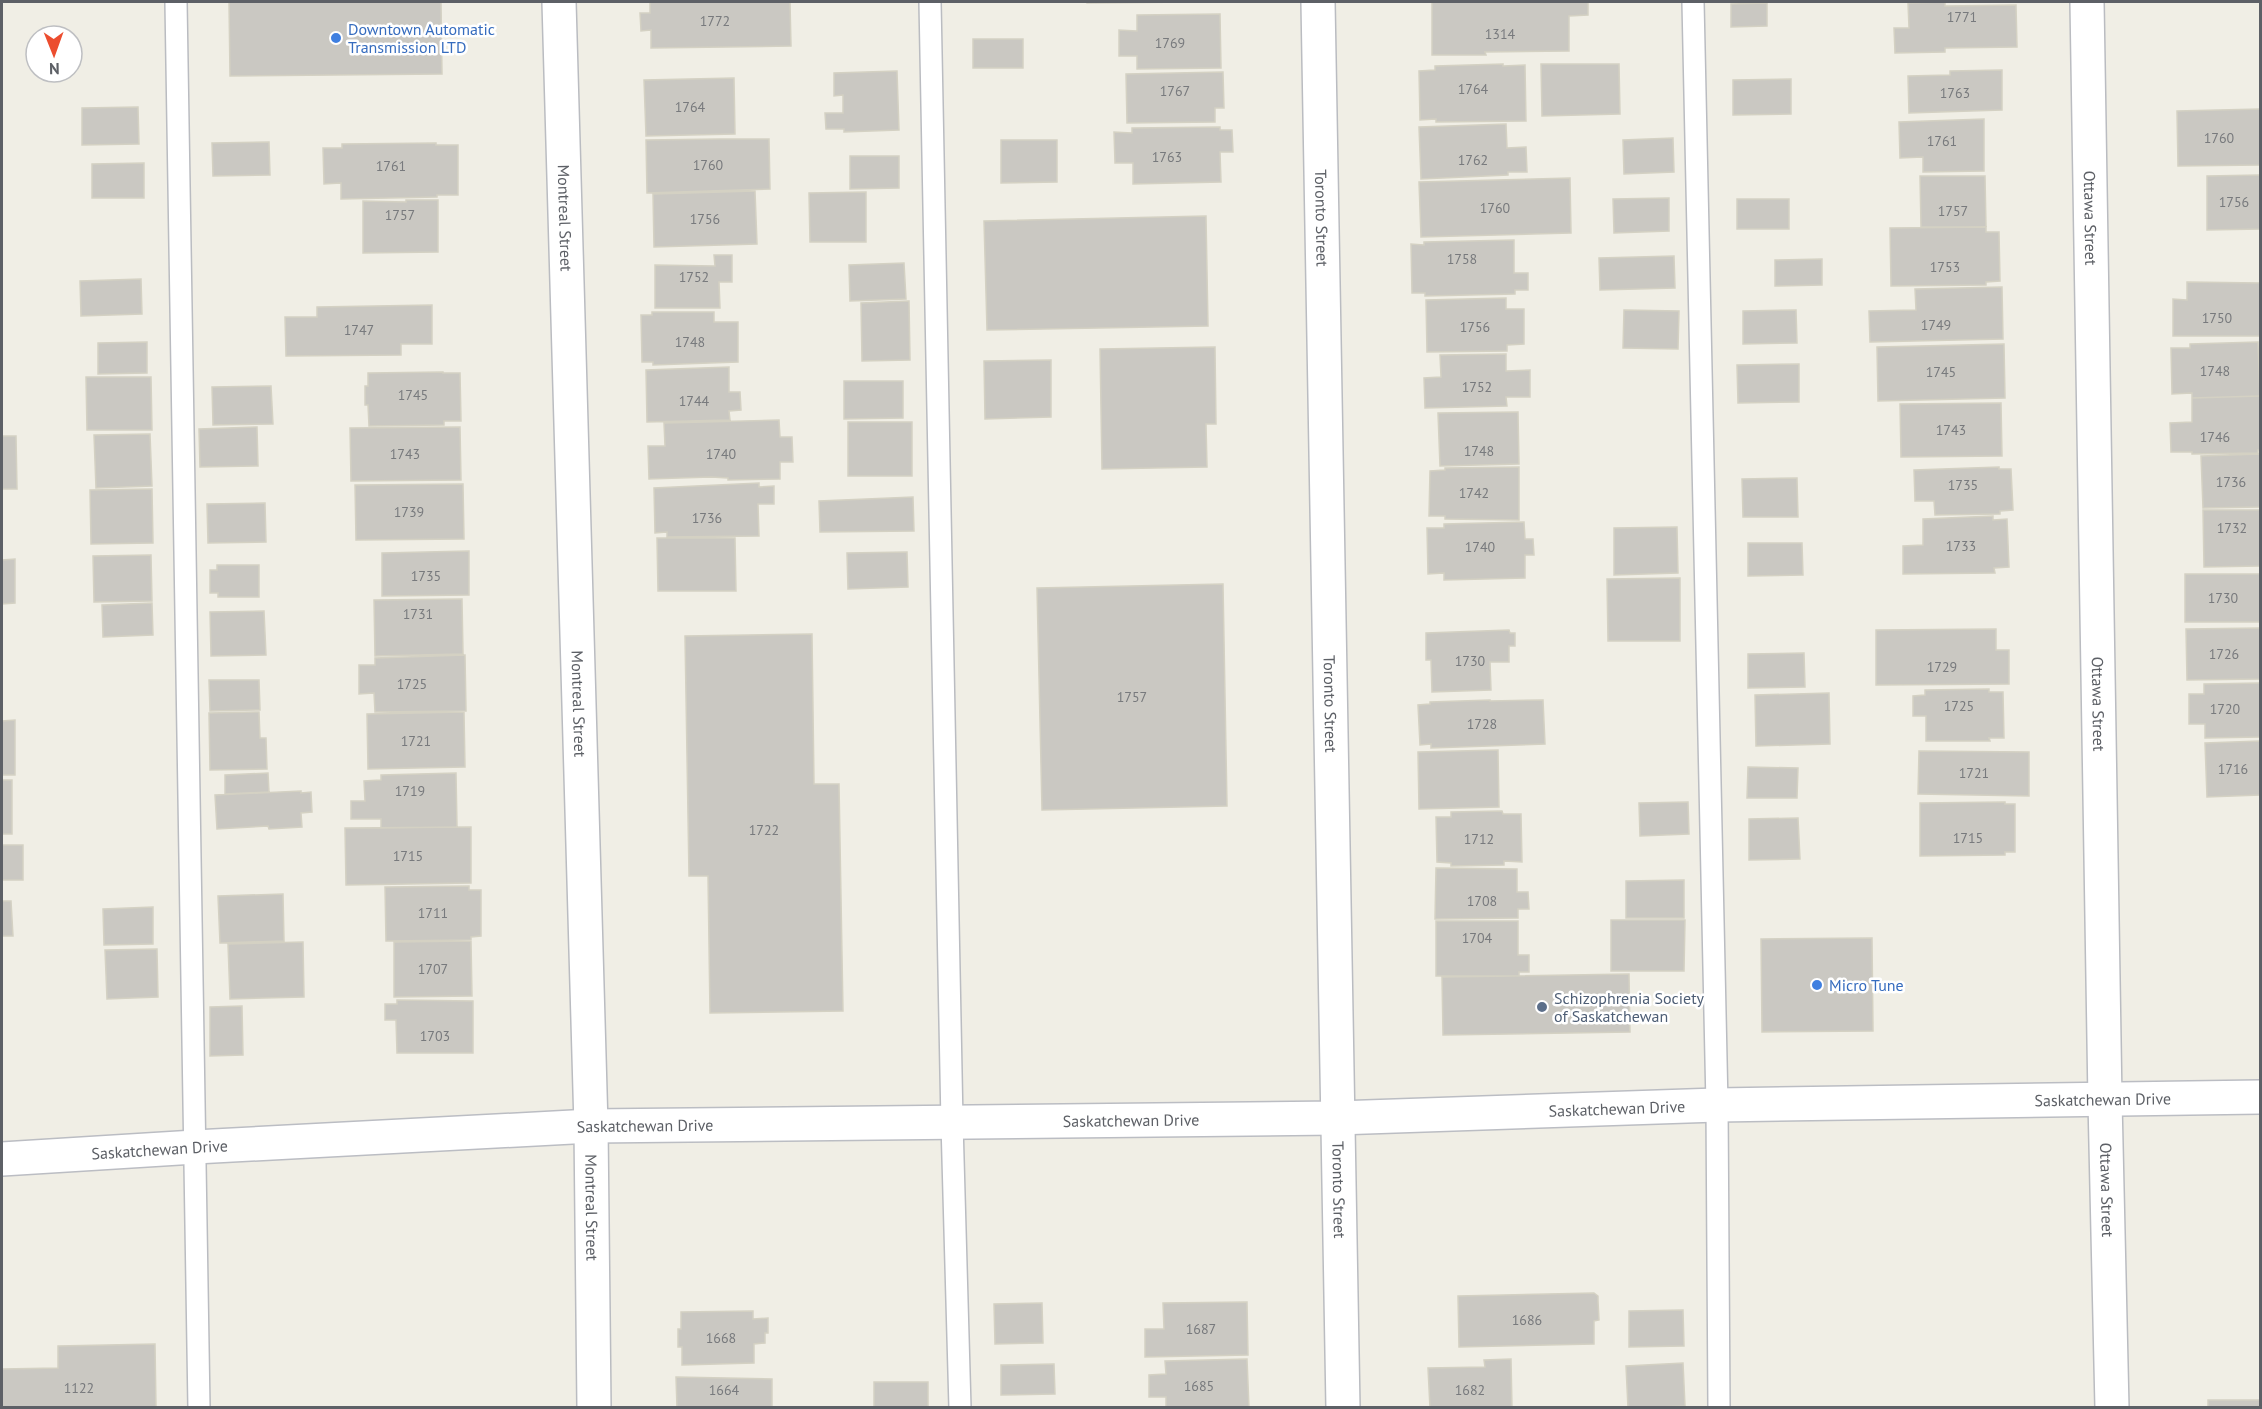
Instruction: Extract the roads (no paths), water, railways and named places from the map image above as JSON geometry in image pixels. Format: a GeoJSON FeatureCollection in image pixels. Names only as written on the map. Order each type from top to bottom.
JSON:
{"type":"FeatureCollection","features":[{"type":"Feature","properties":{"kind":"street","name":"Montreal Street"},"geometry":{"type":"LineString","coordinates":[[559,2],[591,1126],[594,1407]]}},
{"type":"Feature","properties":{"kind":"street","name":"Toronto Street"},"geometry":{"type":"LineString","coordinates":[[1318,2],[1344,1407]]}},
{"type":"Feature","properties":{"kind":"street","name":"Ottawa Street"},"geometry":{"type":"LineString","coordinates":[[2087,2],[2112,1407]]}},
{"type":"Feature","properties":{"kind":"street","name":"Saskatchewan Drive"},"geometry":{"type":"LineString","coordinates":[[2,1159],[591,1126],[1337,1118],[1717,1105],[2260,1097]]}},
{"type":"Feature","properties":{"kind":"lane"},"geometry":{"type":"LineString","coordinates":[[176,2],[199,1407]]}},
{"type":"Feature","properties":{"kind":"lane"},"geometry":{"type":"LineString","coordinates":[[930,2],[952,1123],[960,1407]]}},
{"type":"Feature","properties":{"kind":"lane"},"geometry":{"type":"LineString","coordinates":[[1693,2],[1717,1105],[1719,1407]]}},
{"type":"Feature","properties":{"kind":"place","name":"Downtown Automatic Transmission LTD"},"geometry":{"type":"Point","coordinates":[336,38]}},
{"type":"Feature","properties":{"kind":"place","name":"Micro Tune"},"geometry":{"type":"Point","coordinates":[1817,985]}},
{"type":"Feature","properties":{"kind":"place","name":"Schizophrenia Society of Saskatchewan"},"geometry":{"type":"Point","coordinates":[1542,1007]}}]}
